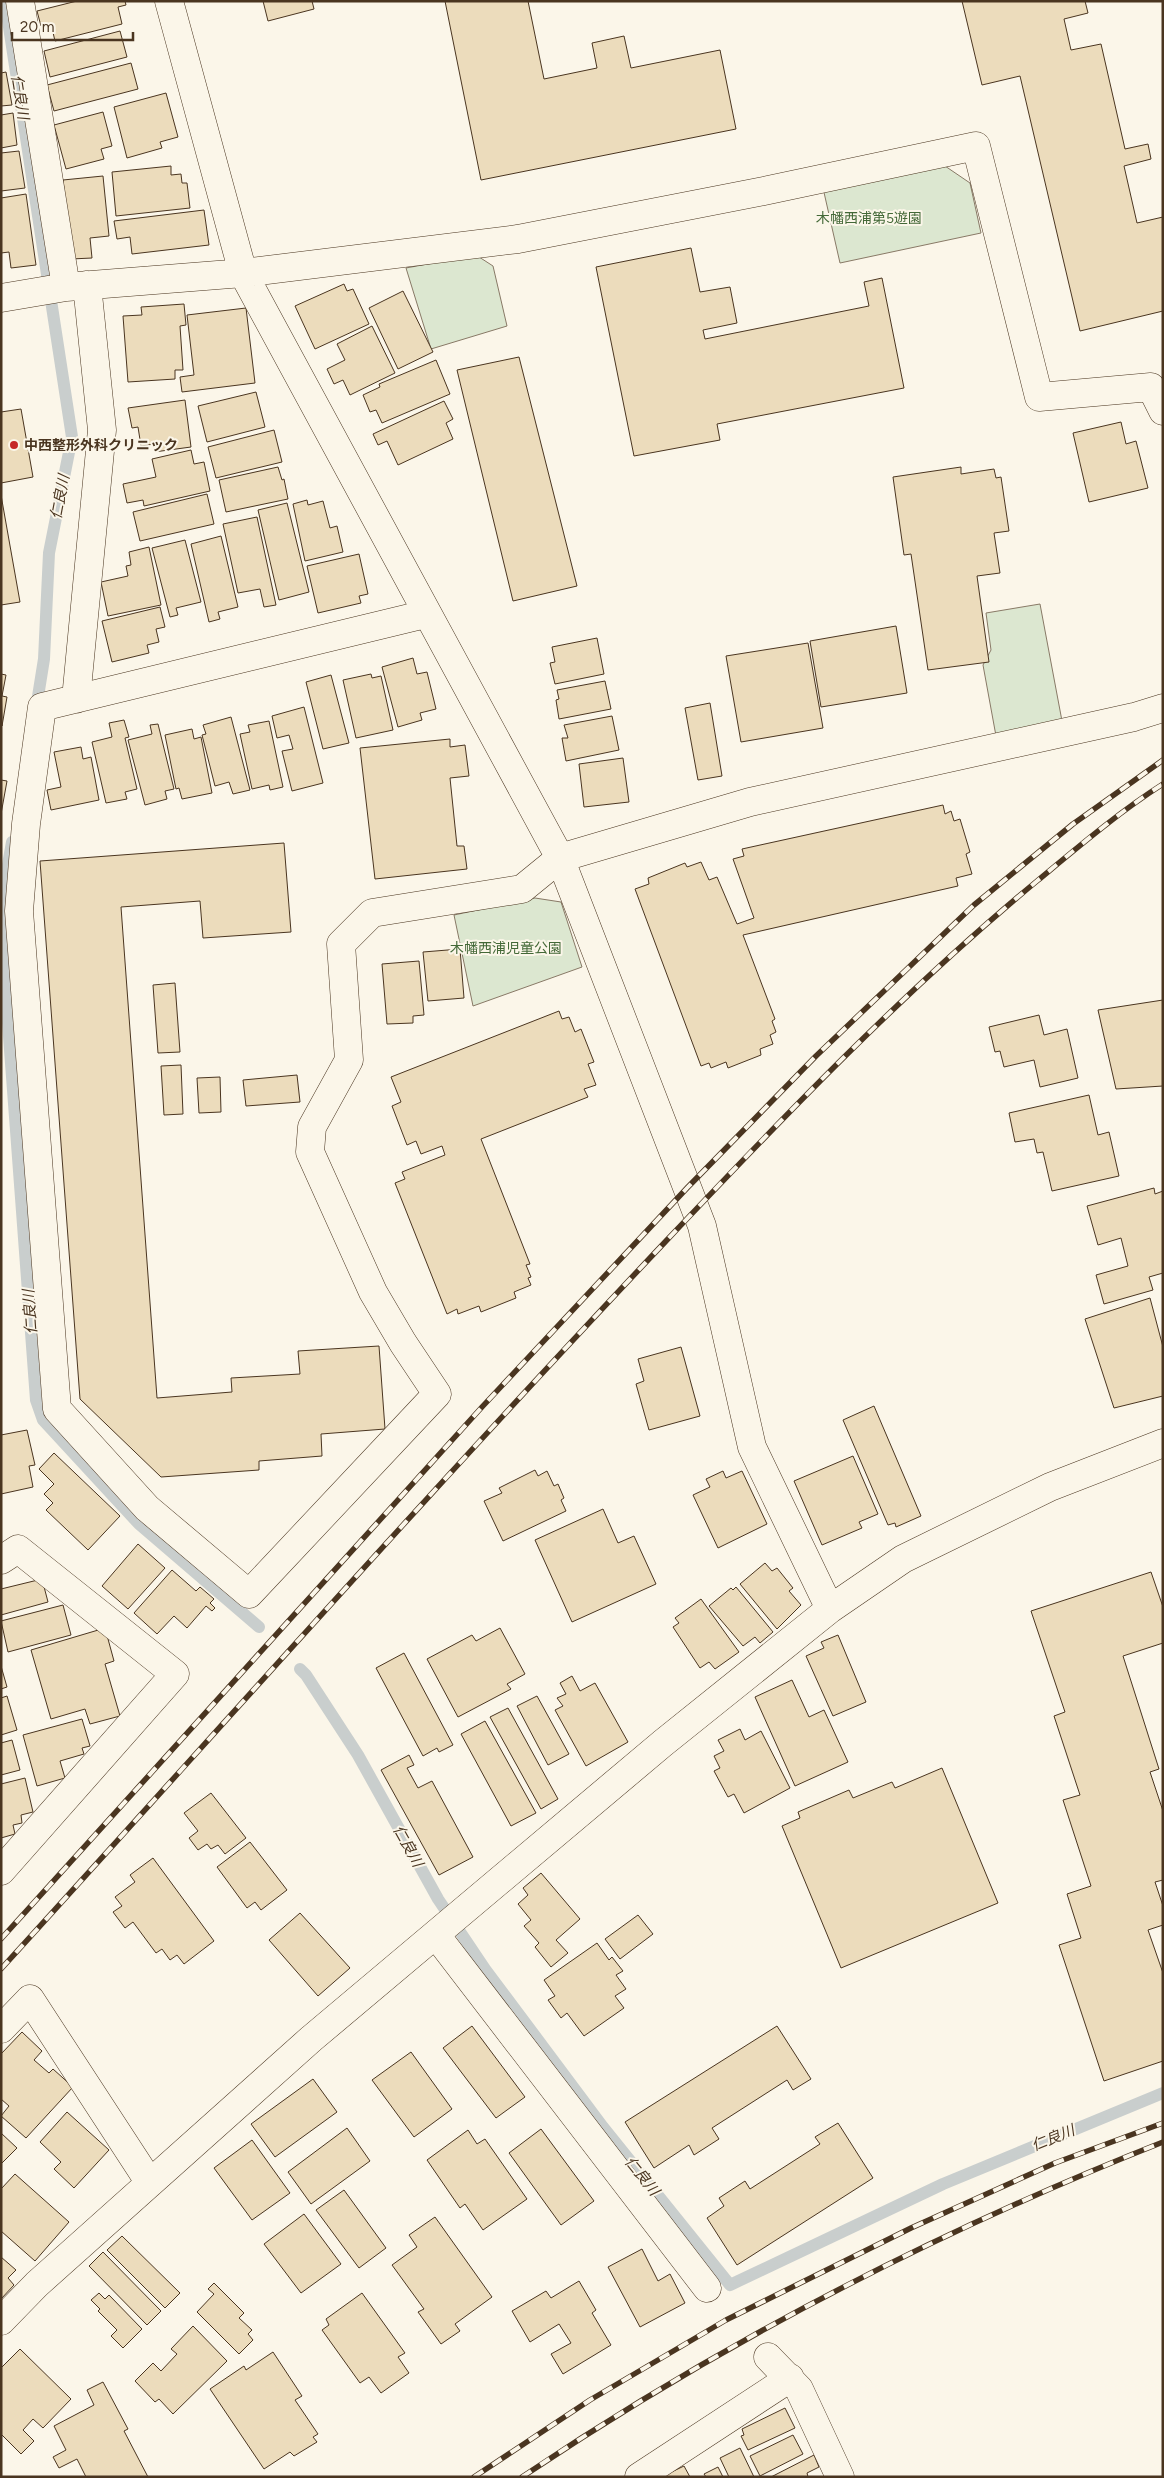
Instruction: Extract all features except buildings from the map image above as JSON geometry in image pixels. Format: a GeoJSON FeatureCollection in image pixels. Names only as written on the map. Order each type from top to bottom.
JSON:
{"type":"FeatureCollection","features":[{"type":"Feature","properties":{"kind":"street"},"geometry":{"type":"LineString","coordinates":[[20,1],[72,286],[102,430],[76,699]]}},
{"type":"Feature","properties":{"kind":"street"},"geometry":{"type":"LineString","coordinates":[[169,1],[243,273],[426,614],[560,858],[702,1226],[752,1447],[830,1610]]}},
{"type":"Feature","properties":{"kind":"street"},"geometry":{"type":"LineString","coordinates":[[12,296],[72,286],[243,273],[518,239],[764,191],[976,146],[1039,396],[1151,387],[1163,412]]}},
{"type":"Feature","properties":{"kind":"street"},"geometry":{"type":"LineString","coordinates":[[426,614],[42,707],[26,824],[19,911],[57,1409],[147,1508],[250,1594],[437,1394],[403,1343],[373,1292],[310,1152],[312,1128],[348,1060],[341,944],[372,913],[522,889],[560,858],[750,802],[1134,717],[1163,708]]}},
{"type":"Feature","properties":{"kind":"street"},"geometry":{"type":"LineString","coordinates":[[1,2321],[37,2284],[311,2039],[663,1743],[830,1610],[903,1559],[1050,1487],[1162,1445]]}},
{"type":"Feature","properties":{"kind":"street"},"geometry":{"type":"LineString","coordinates":[[1,1560],[18,1549],[175,1674],[1,1871]]}},
{"type":"Feature","properties":{"kind":"street"},"geometry":{"type":"LineString","coordinates":[[437,1934],[707,2288]]}},
{"type":"Feature","properties":{"kind":"street"},"geometry":{"type":"LineString","coordinates":[[1,2029],[30,1999],[150,2183]]}},
{"type":"Feature","properties":{"kind":"street"},"geometry":{"type":"LineString","coordinates":[[768,2356],[799,2389],[840,2477]]}},
{"type":"Feature","properties":{"kind":"street"},"geometry":{"type":"LineString","coordinates":[[639,2477],[790,2378]]}},
{"type":"Feature","properties":{"kind":"green space","name":"木幡西浦第5遊園"},"geometry":{"type":"Polygon","coordinates":[[[945,166],[970,183],[981,233],[840,263],[823,188],[945,166]]]}},
{"type":"Feature","properties":{"kind":"green space"},"geometry":{"type":"Polygon","coordinates":[[[476,255],[493,266],[507,326],[431,349],[406,268],[476,255]]]}},
{"type":"Feature","properties":{"kind":"green space"},"geometry":{"type":"Polygon","coordinates":[[[1040,604],[1062,721],[996,736],[983,665],[991,650],[986,613],[1040,604]]]}},
{"type":"Feature","properties":{"kind":"green space","name":"木幡西浦児童公園"},"geometry":{"type":"Polygon","coordinates":[[[535,898],[561,902],[582,967],[473,1006],[454,915],[535,898]]]}},
{"type":"Feature","properties":{"kind":"waterway","name":"仁良川"},"geometry":{"type":"LineString","coordinates":[[5,1],[72,437],[49,553],[44,659],[36,709]]}},
{"type":"Feature","properties":{"kind":"waterway","name":"仁良川"},"geometry":{"type":"LineString","coordinates":[[1,904],[12,842]]}},
{"type":"Feature","properties":{"kind":"waterway","name":"仁良川"},"geometry":{"type":"LineString","coordinates":[[1,904],[36,1400],[43,1420],[139,1524],[259,1627]]}},
{"type":"Feature","properties":{"kind":"waterway","name":"仁良川"},"geometry":{"type":"LineString","coordinates":[[300,1669],[306,1675],[358,1755],[438,1899],[485,1969],[603,2127],[730,2285],[943,2184],[1163,2093]]}},
{"type":"Feature","properties":{"kind":"railway"},"geometry":{"type":"LineString","coordinates":[[1,1939],[482,1407],[687,1188],[816,1056],[974,905],[1073,824],[1163,760]]}},
{"type":"Feature","properties":{"kind":"railway"},"geometry":{"type":"LineString","coordinates":[[1,1969],[498,1421],[755,1147],[846,1055],[988,923],[1099,830],[1163,784]]}},
{"type":"Feature","properties":{"kind":"railway"},"geometry":{"type":"LineString","coordinates":[[474,2477],[590,2400],[726,2320],[911,2228],[1055,2163],[1163,2123]]}},
{"type":"Feature","properties":{"kind":"railway"},"geometry":{"type":"LineString","coordinates":[[522,2477],[598,2427],[675,2380],[834,2292],[996,2213],[1079,2176],[1163,2142]]}},
{"type":"Feature","properties":{"kind":"place","name":"中西整形外科クリニック"},"geometry":{"type":"Point","coordinates":[14,445]}}]}
